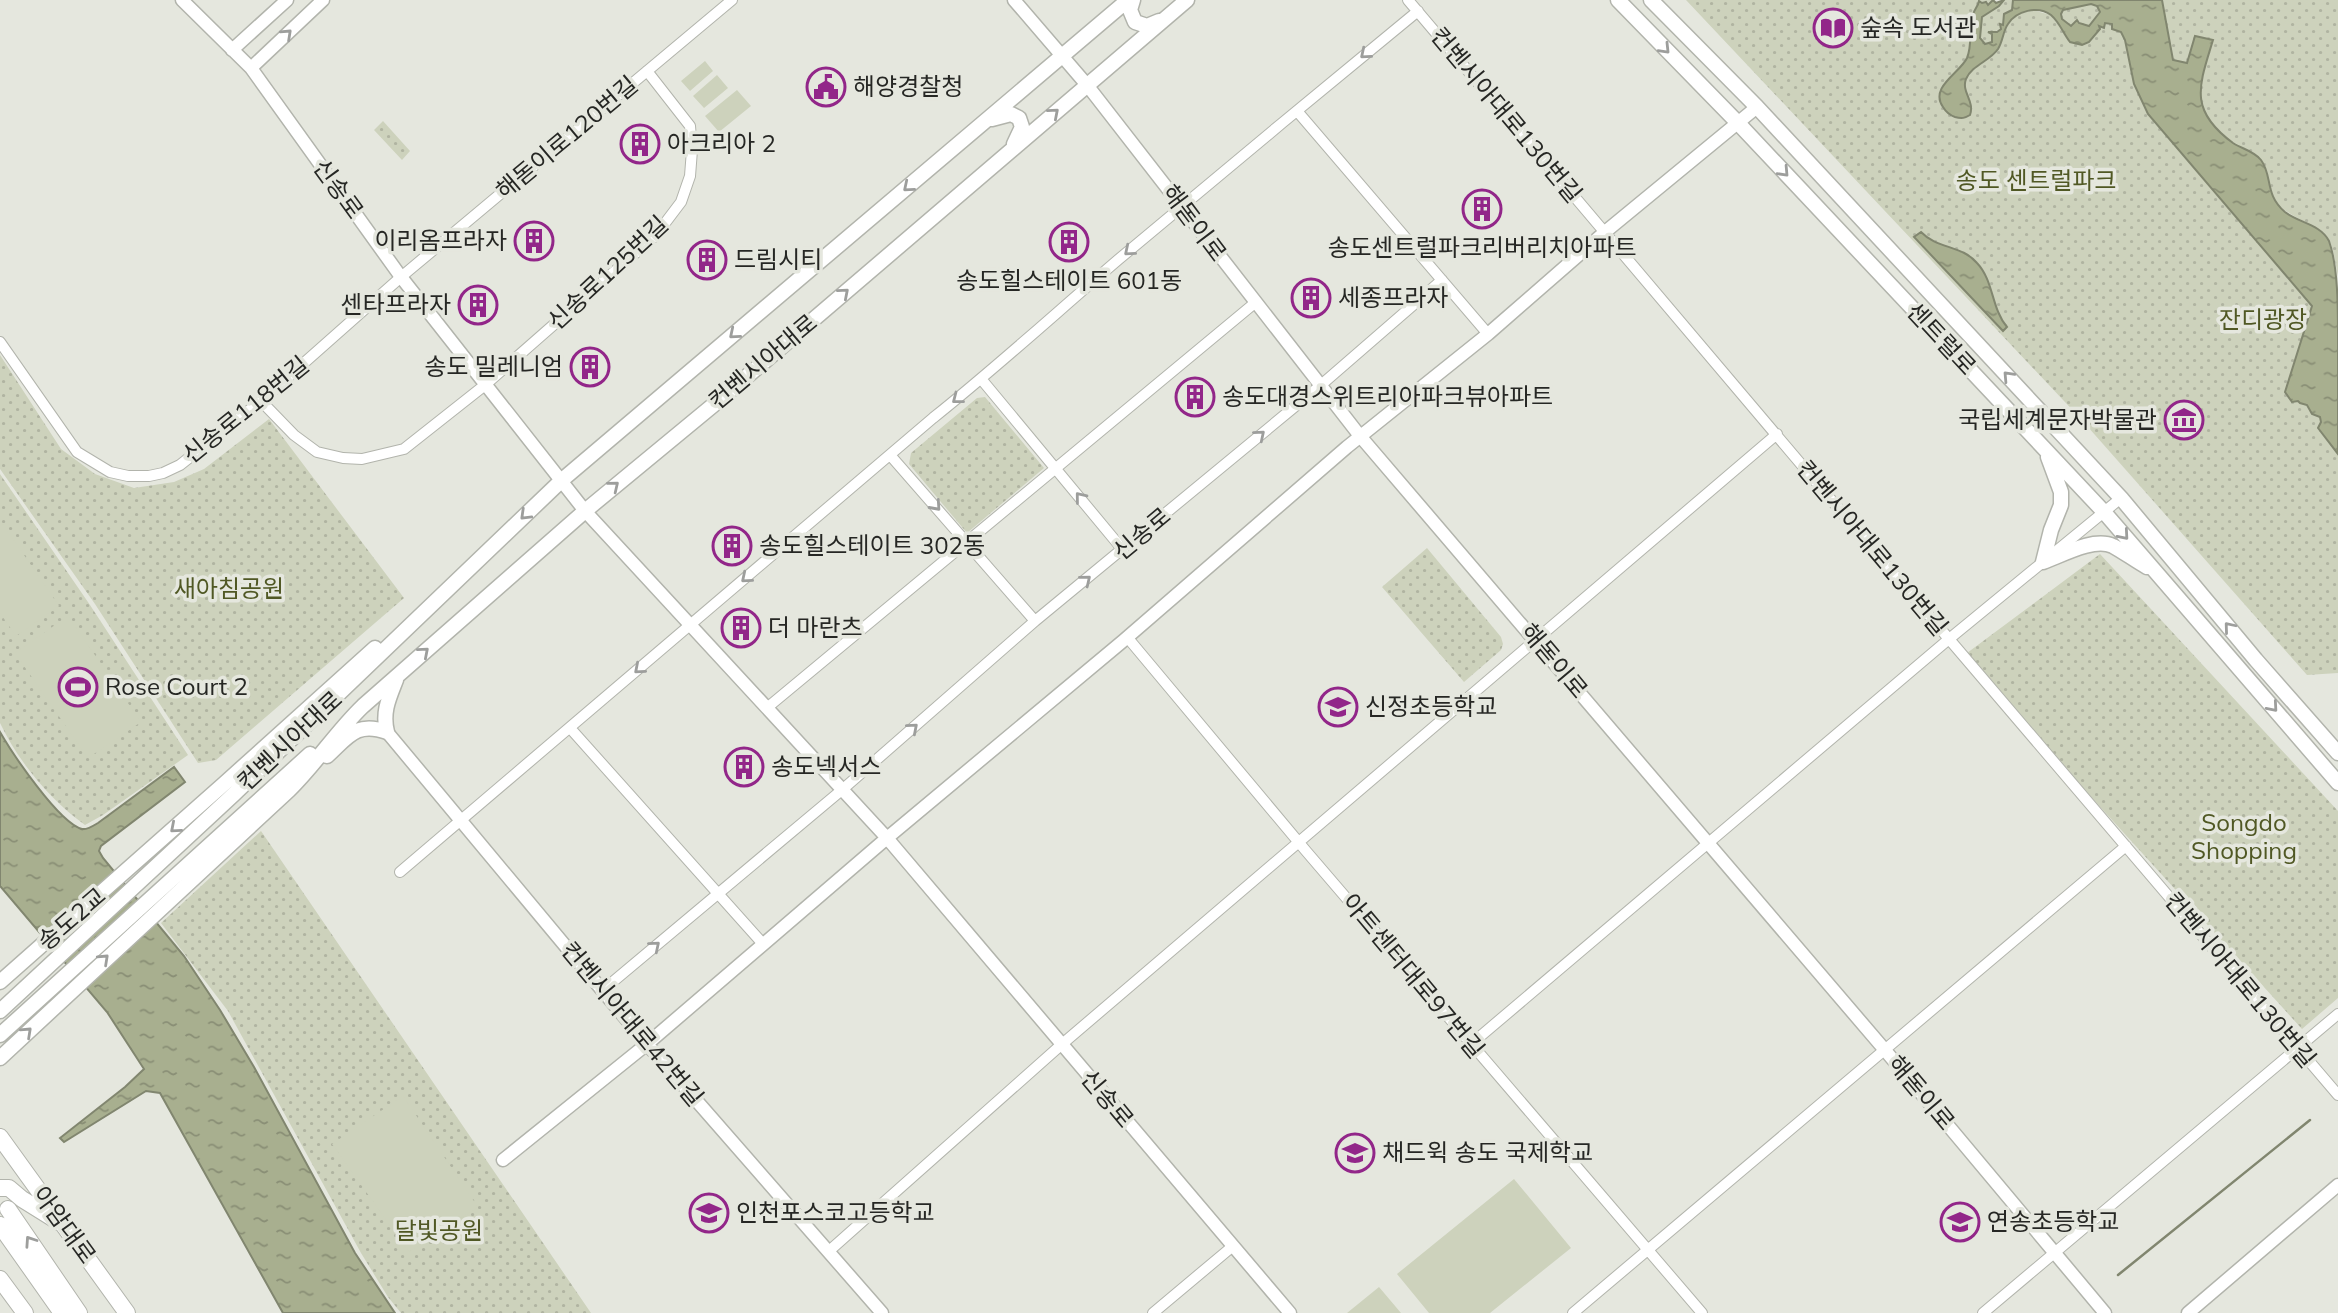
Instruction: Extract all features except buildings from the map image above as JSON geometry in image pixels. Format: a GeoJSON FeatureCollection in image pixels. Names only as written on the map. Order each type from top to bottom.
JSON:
{"type":"FeatureCollection","features":[{"type":"Feature","properties":{"kind":"main road","name":"컨벤시아대로"},"geometry":{"type":"LineString","coordinates":[[134,887],[229,789],[562,480],[1128,0]]}},
{"type":"Feature","properties":{"kind":"main road"},"geometry":{"type":"LineString","coordinates":[[1133,0],[1130,10],[1132,18],[1139,25],[1147,26],[1169,15]]}},
{"type":"Feature","properties":{"kind":"main road","name":"컨벤시아대로"},"geometry":{"type":"LineString","coordinates":[[153,906],[341,727],[585,511],[717,402],[1187,0]]}},
{"type":"Feature","properties":{"kind":"main road","name":"센트럴로"},"geometry":{"type":"LineString","coordinates":[[1618,0],[1738,123],[2104,512],[2338,783]]}},
{"type":"Feature","properties":{"kind":"main road","name":"센트럴로"},"geometry":{"type":"LineString","coordinates":[[1651,0],[1757,107],[2121,498],[2256,660],[2338,752]]}},
{"type":"Feature","properties":{"kind":"main road"},"geometry":{"type":"LineString","coordinates":[[982,124],[998,116],[1011,114],[1021,120],[1022,127],[1018,137],[1005,155]]}},
{"type":"Feature","properties":{"kind":"main road"},"geometry":{"type":"LineString","coordinates":[[2043,562],[2061,505],[2057,478],[2045,449]]}},
{"type":"Feature","properties":{"kind":"main road"},"geometry":{"type":"LineString","coordinates":[[2043,562],[2091,544],[2101,543],[2113,546],[2158,574]]}},
{"type":"Feature","properties":{"kind":"main road"},"geometry":{"type":"LineString","coordinates":[[387,732],[384,720],[386,705],[397,677]]}},
{"type":"Feature","properties":{"kind":"main road","name":"컨벤시아대로"},"geometry":{"type":"LineString","coordinates":[[251,815],[292,787],[341,727]]}},
{"type":"Feature","properties":{"kind":"main road"},"geometry":{"type":"LineString","coordinates":[[292,787],[356,730],[374,727],[387,732]]}},
{"type":"Feature","properties":{"kind":"main road","name":"컨벤시아대로"},"geometry":{"type":"LineString","coordinates":[[124,873],[229,789]]}},
{"type":"Feature","properties":{"kind":"main road","name":"송도2교"},"geometry":{"type":"LineString","coordinates":[[0,982],[124,873]]}},
{"type":"Feature","properties":{"kind":"main road","name":"송도2교"},"geometry":{"type":"LineString","coordinates":[[0,1011],[134,887]]}},
{"type":"Feature","properties":{"kind":"main road","name":"송도2교"},"geometry":{"type":"LineString","coordinates":[[51,1000],[153,906]]}},
{"type":"Feature","properties":{"kind":"main road"},"geometry":{"type":"LineString","coordinates":[[0,1035],[51,1000]]}},
{"type":"Feature","properties":{"kind":"main road"},"geometry":{"type":"LineString","coordinates":[[0,1058],[51,1000]]}},
{"type":"Feature","properties":{"kind":"main road","name":"아암대로"},"geometry":{"type":"LineString","coordinates":[[0,1130],[3,1147],[32,1180],[127,1313]]}},
{"type":"Feature","properties":{"kind":"main road"},"geometry":{"type":"LineString","coordinates":[[0,1188],[9,1188],[64,1225]]}},
{"type":"Feature","properties":{"kind":"main road","name":"아암대로"},"geometry":{"type":"LineString","coordinates":[[8,1209],[79,1313]]}},
{"type":"Feature","properties":{"kind":"main road"},"geometry":{"type":"LineString","coordinates":[[0,1225],[62,1313]]}},
{"type":"Feature","properties":{"kind":"main road"},"geometry":{"type":"LineString","coordinates":[[20,1253],[50,1313]]}},
{"type":"Feature","properties":{"kind":"main road"},"geometry":{"type":"LineString","coordinates":[[48,1268],[85,1313]]}},
{"type":"Feature","properties":{"kind":"main road"},"geometry":{"type":"LineString","coordinates":[[0,1279],[25,1313]]}},
{"type":"Feature","properties":{"kind":"street","name":"신송로"},"geometry":{"type":"LineString","coordinates":[[182,0],[251,68],[401,277],[585,511],[887,838],[1290,1313]]}},
{"type":"Feature","properties":{"kind":"street"},"geometry":{"type":"LineString","coordinates":[[232,50],[287,0]]}},
{"type":"Feature","properties":{"kind":"street"},"geometry":{"type":"LineString","coordinates":[[251,68],[323,0]]}},
{"type":"Feature","properties":{"kind":"street","name":"해돋이로120번길"},"geometry":{"type":"LineString","coordinates":[[401,277],[733,0]]}},
{"type":"Feature","properties":{"kind":"street","name":"해돋이로"},"geometry":{"type":"LineString","coordinates":[[1014,0],[1087,85],[1360,436],[1884,1049],[2105,1313]]}},
{"type":"Feature","properties":{"kind":"street","name":"컨벤시아대로130번길"},"geometry":{"type":"LineString","coordinates":[[1408,0],[2338,1095]]}},
{"type":"Feature","properties":{"kind":"street"},"geometry":{"type":"LineString","coordinates":[[400,872],[890,455],[982,380],[1181,207],[1418,11]]}},
{"type":"Feature","properties":{"kind":"street","name":"신송로125번길"},"geometry":{"type":"LineString","coordinates":[[485,385],[656,234],[681,202],[690,176],[690,126],[647,71]]}},
{"type":"Feature","properties":{"kind":"street"},"geometry":{"type":"LineString","coordinates":[[503,1160],[647,1044],[1360,436],[1488,334],[1605,232],[1757,107]]}},
{"type":"Feature","properties":{"kind":"street"},"geometry":{"type":"LineString","coordinates":[[1297,111],[1488,334]]}},
{"type":"Feature","properties":{"kind":"street","name":"신송로118번길"},"geometry":{"type":"LineString","coordinates":[[0,342],[77,452],[110,471],[128,476],[149,476],[163,473],[180,464],[261,401],[401,277]]}},
{"type":"Feature","properties":{"kind":"street","name":"신송로"},"geometry":{"type":"LineString","coordinates":[[843,789],[1035,621],[1321,385],[1441,280]]}},
{"type":"Feature","properties":{"kind":"street"},"geometry":{"type":"LineString","coordinates":[[768,707],[1255,302]]}},
{"type":"Feature","properties":{"kind":"street"},"geometry":{"type":"LineString","coordinates":[[982,380],[1123,550]]}},
{"type":"Feature","properties":{"kind":"street"},"geometry":{"type":"LineString","coordinates":[[261,401],[294,435],[317,452],[362,459],[404,449],[485,385]]}},
{"type":"Feature","properties":{"kind":"street"},"geometry":{"type":"LineString","coordinates":[[829,1251],[1061,1045],[1777,434]]}},
{"type":"Feature","properties":{"kind":"street"},"geometry":{"type":"LineString","coordinates":[[890,455],[1035,621]]}},
{"type":"Feature","properties":{"kind":"street"},"geometry":{"type":"LineString","coordinates":[[1470,1045],[1949,639],[2121,498]]}},
{"type":"Feature","properties":{"kind":"street","name":"아트센터대로97번길"},"geometry":{"type":"LineString","coordinates":[[1127,637],[1470,1045],[1702,1313]]}},
{"type":"Feature","properties":{"kind":"street"},"geometry":{"type":"LineString","coordinates":[[570,728],[763,944]]}},
{"type":"Feature","properties":{"kind":"street","name":"컨벤시아대로42번길"},"geometry":{"type":"LineString","coordinates":[[387,732],[647,1044],[882,1313]]}},
{"type":"Feature","properties":{"kind":"street"},"geometry":{"type":"LineString","coordinates":[[603,990],[843,789]]}},
{"type":"Feature","properties":{"kind":"street"},"geometry":{"type":"LineString","coordinates":[[1573,1313],[2126,846]]}},
{"type":"Feature","properties":{"kind":"street"},"geometry":{"type":"LineString","coordinates":[[1983,1313],[2338,1014]]}},
{"type":"Feature","properties":{"kind":"street"},"geometry":{"type":"LineString","coordinates":[[2189,1313],[2338,1185]]}},
{"type":"Feature","properties":{"kind":"street"},"geometry":{"type":"LineString","coordinates":[[1153,1313],[1233,1246]]}},
{"type":"Feature","properties":{"kind":"green space","name":"송도 센트럴파크"},"geometry":{"type":"Polygon","coordinates":[[[1686,0],[1993,0],[1988,5],[1980,1],[1971,27],[1967,58],[1997,51],[2009,22],[2017,15],[2032,10],[2051,15],[2070,42],[2089,42],[2099,30],[2099,26],[2102,27],[2105,23],[2113,24],[2112,28],[2121,32],[2134,84],[2148,114],[2312,306],[2285,392],[2293,402],[2307,405],[2312,414],[2320,417],[2318,428],[2338,454],[2338,673],[2307,675],[2080,418],[1686,0]]]}},
{"type":"Feature","properties":{"kind":"green space"},"geometry":{"type":"Polygon","coordinates":[[[2004,0],[2013,0],[2012,9],[2004,25],[2000,24],[2000,29],[1992,33],[1991,42],[1985,44],[1980,38],[1981,21],[2004,0]]]}},
{"type":"Feature","properties":{"kind":"green space"},"geometry":{"type":"Polygon","coordinates":[[[2162,0],[2338,0],[2338,276],[2327,237],[2279,206],[2273,198],[2259,159],[2229,141],[2207,116],[2201,99],[2203,68],[2195,37],[2187,63],[2173,60],[2162,0]]]}},
{"type":"Feature","properties":{"kind":"green space"},"geometry":{"type":"Polygon","coordinates":[[[2091,4],[2100,9],[2098,17],[2089,26],[2077,20],[2071,26],[2064,22],[2061,14],[2063,10],[2091,4]]]}},
{"type":"Feature","properties":{"kind":"green space"},"geometry":{"type":"Polygon","coordinates":[[[705,61],[713,71],[690,91],[681,81],[705,61]]]}},
{"type":"Feature","properties":{"kind":"green space"},"geometry":{"type":"Polygon","coordinates":[[[717,75],[728,88],[704,108],[693,96],[717,75]]]}},
{"type":"Feature","properties":{"kind":"green space"},"geometry":{"type":"Polygon","coordinates":[[[737,90],[751,106],[719,132],[705,116],[737,90]]]}},
{"type":"Feature","properties":{"kind":"green space"},"geometry":{"type":"Polygon","coordinates":[[[383,121],[410,151],[402,160],[374,130],[383,121]]]}},
{"type":"Feature","properties":{"kind":"green space","name":"새아침공원"},"geometry":{"type":"Polygon","coordinates":[[[0,355],[61,449],[95,474],[134,488],[174,482],[204,469],[269,419],[404,598],[216,760],[198,763],[95,604],[0,469],[0,355]]]}},
{"type":"Feature","properties":{"kind":"green space"},"geometry":{"type":"Polygon","coordinates":[[[985,397],[1044,468],[967,533],[909,464],[911,453],[977,398],[985,397]]]}},
{"type":"Feature","properties":{"kind":"green space","name":"새아침공원"},"geometry":{"type":"Polygon","coordinates":[[[0,474],[188,755],[85,825],[59,804],[36,779],[0,723],[0,474]]]}},
{"type":"Feature","properties":{"kind":"green space"},"geometry":{"type":"Polygon","coordinates":[[[0,520],[59,606],[16,636],[0,613],[0,520]]]}},
{"type":"Feature","properties":{"kind":"green space"},"geometry":{"type":"Polygon","coordinates":[[[1427,548],[1501,637],[1503,644],[1501,650],[1464,682],[1382,587],[1427,548]]]}},
{"type":"Feature","properties":{"kind":"green space","name":"Songdo Shopping"},"geometry":{"type":"Polygon","coordinates":[[[2100,554],[2338,811],[2338,998],[2302,1029],[1963,656],[2100,554]]]}},
{"type":"Feature","properties":{"kind":"green space","name":"Rose Court 2"},"geometry":{"type":"Polygon","coordinates":[[[68,616],[141,722],[88,758],[15,653],[68,616]]]}},
{"type":"Feature","properties":{"kind":"green space","name":"달빛공원"},"geometry":{"type":"Polygon","coordinates":[[[261,831],[591,1313],[401,1313],[388,1297],[228,1011],[161,923],[261,831]]]}},
{"type":"Feature","properties":{"kind":"green space"},"geometry":{"type":"Polygon","coordinates":[[[403,1096],[478,1207],[409,1252],[332,1144],[403,1096]]]}},
{"type":"Feature","properties":{"kind":"green space"},"geometry":{"type":"Polygon","coordinates":[[[1514,1179],[1571,1248],[1490,1313],[1429,1313],[1397,1274],[1514,1179]]]}},
{"type":"Feature","properties":{"kind":"green space"},"geometry":{"type":"Polygon","coordinates":[[[1379,1287],[1401,1313],[1347,1313],[1379,1287]]]}},
{"type":"Feature","properties":{"kind":"water"},"geometry":{"type":"Polygon","coordinates":[[[1993,0],[1996,3],[2004,0],[1982,17],[1980,38],[1985,44],[1992,42],[1992,34],[1988,32],[2001,29],[2004,14],[2012,10],[2013,0],[2162,0],[2173,60],[2187,63],[2195,36],[2213,40],[2201,84],[2203,108],[2209,119],[2233,143],[2261,160],[2278,205],[2291,216],[2315,227],[2329,241],[2338,300],[2338,454],[2318,428],[2320,417],[2312,414],[2307,405],[2298,401],[2292,402],[2285,392],[2312,306],[2148,114],[2134,84],[2125,40],[2121,32],[2112,29],[2112,24],[2105,23],[2104,28],[2099,26],[2100,29],[2089,42],[2082,45],[2070,42],[2057,21],[2046,12],[2034,10],[2016,16],[2008,24],[1995,53],[1972,70],[1966,79],[1970,115],[1957,118],[1945,110],[1940,93],[1967,58],[1972,20],[1979,1],[1988,5],[1993,0]],[[2091,4],[2063,10],[2062,19],[2071,26],[2077,20],[2089,26],[2100,12],[2097,6],[2091,4]]]}},
{"type":"Feature","properties":{"kind":"water"},"geometry":{"type":"Polygon","coordinates":[[[1921,232],[1934,241],[1971,257],[1983,270],[1998,312],[2007,327],[2003,331],[1914,237],[1921,232]]]}},
{"type":"Feature","properties":{"kind":"water"},"geometry":{"type":"Polygon","coordinates":[[[0,732],[49,801],[72,824],[82,829],[98,823],[174,767],[185,782],[101,846],[99,851],[184,956],[220,1010],[355,1253],[395,1313],[283,1313],[160,1093],[146,1091],[64,1142],[60,1138],[144,1069],[107,1012],[0,886],[0,732]]]}},
{"type":"Feature","properties":{"kind":"waterway"},"geometry":{"type":"LineString","coordinates":[[2118,1275],[2310,1120]]}},
{"type":"Feature","properties":{"kind":"place","name":"숲속 도서관"},"geometry":{"type":"Point","coordinates":[1833,28]}},
{"type":"Feature","properties":{"kind":"place","name":"해양경찰청"},"geometry":{"type":"Point","coordinates":[826,87]}},
{"type":"Feature","properties":{"kind":"place","name":"아크리아 2"},"geometry":{"type":"Point","coordinates":[640,144]}},
{"type":"Feature","properties":{"kind":"place","name":"송도센트럴파크리버리치아파트"},"geometry":{"type":"Point","coordinates":[1482,209]}},
{"type":"Feature","properties":{"kind":"place","name":"이리옴프라자"},"geometry":{"type":"Point","coordinates":[534,241]}},
{"type":"Feature","properties":{"kind":"place","name":"송도힐스테이트 601동"},"geometry":{"type":"Point","coordinates":[1069,242]}},
{"type":"Feature","properties":{"kind":"place","name":"드림시티"},"geometry":{"type":"Point","coordinates":[707,260]}},
{"type":"Feature","properties":{"kind":"place","name":"세종프라자"},"geometry":{"type":"Point","coordinates":[1311,298]}},
{"type":"Feature","properties":{"kind":"place","name":"센타프라자"},"geometry":{"type":"Point","coordinates":[478,305]}},
{"type":"Feature","properties":{"kind":"place","name":"송도 밀레니엄"},"geometry":{"type":"Point","coordinates":[590,367]}},
{"type":"Feature","properties":{"kind":"place","name":"송도대경스위트리아파크뷰아파트"},"geometry":{"type":"Point","coordinates":[1195,397]}},
{"type":"Feature","properties":{"kind":"place","name":"국립세계문자박물관"},"geometry":{"type":"Point","coordinates":[2184,420]}},
{"type":"Feature","properties":{"kind":"place","name":"송도힐스테이트 302동"},"geometry":{"type":"Point","coordinates":[732,546]}},
{"type":"Feature","properties":{"kind":"place","name":"더 마란츠"},"geometry":{"type":"Point","coordinates":[741,628]}},
{"type":"Feature","properties":{"kind":"place","name":"Rose Court 2"},"geometry":{"type":"Point","coordinates":[78,687]}},
{"type":"Feature","properties":{"kind":"place","name":"신정초등학교"},"geometry":{"type":"Point","coordinates":[1338,707]}},
{"type":"Feature","properties":{"kind":"place","name":"송도넥서스"},"geometry":{"type":"Point","coordinates":[744,767]}},
{"type":"Feature","properties":{"kind":"place","name":"채드윅 송도 국제학교"},"geometry":{"type":"Point","coordinates":[1355,1153]}},
{"type":"Feature","properties":{"kind":"place","name":"인천포스코고등학교"},"geometry":{"type":"Point","coordinates":[709,1213]}},
{"type":"Feature","properties":{"kind":"place","name":"연송초등학교"},"geometry":{"type":"Point","coordinates":[1960,1222]}},
{"type":"Feature","properties":{"kind":"park label","name":"잔디광장"},"geometry":{"type":"Point","coordinates":[2263,320]}}]}
